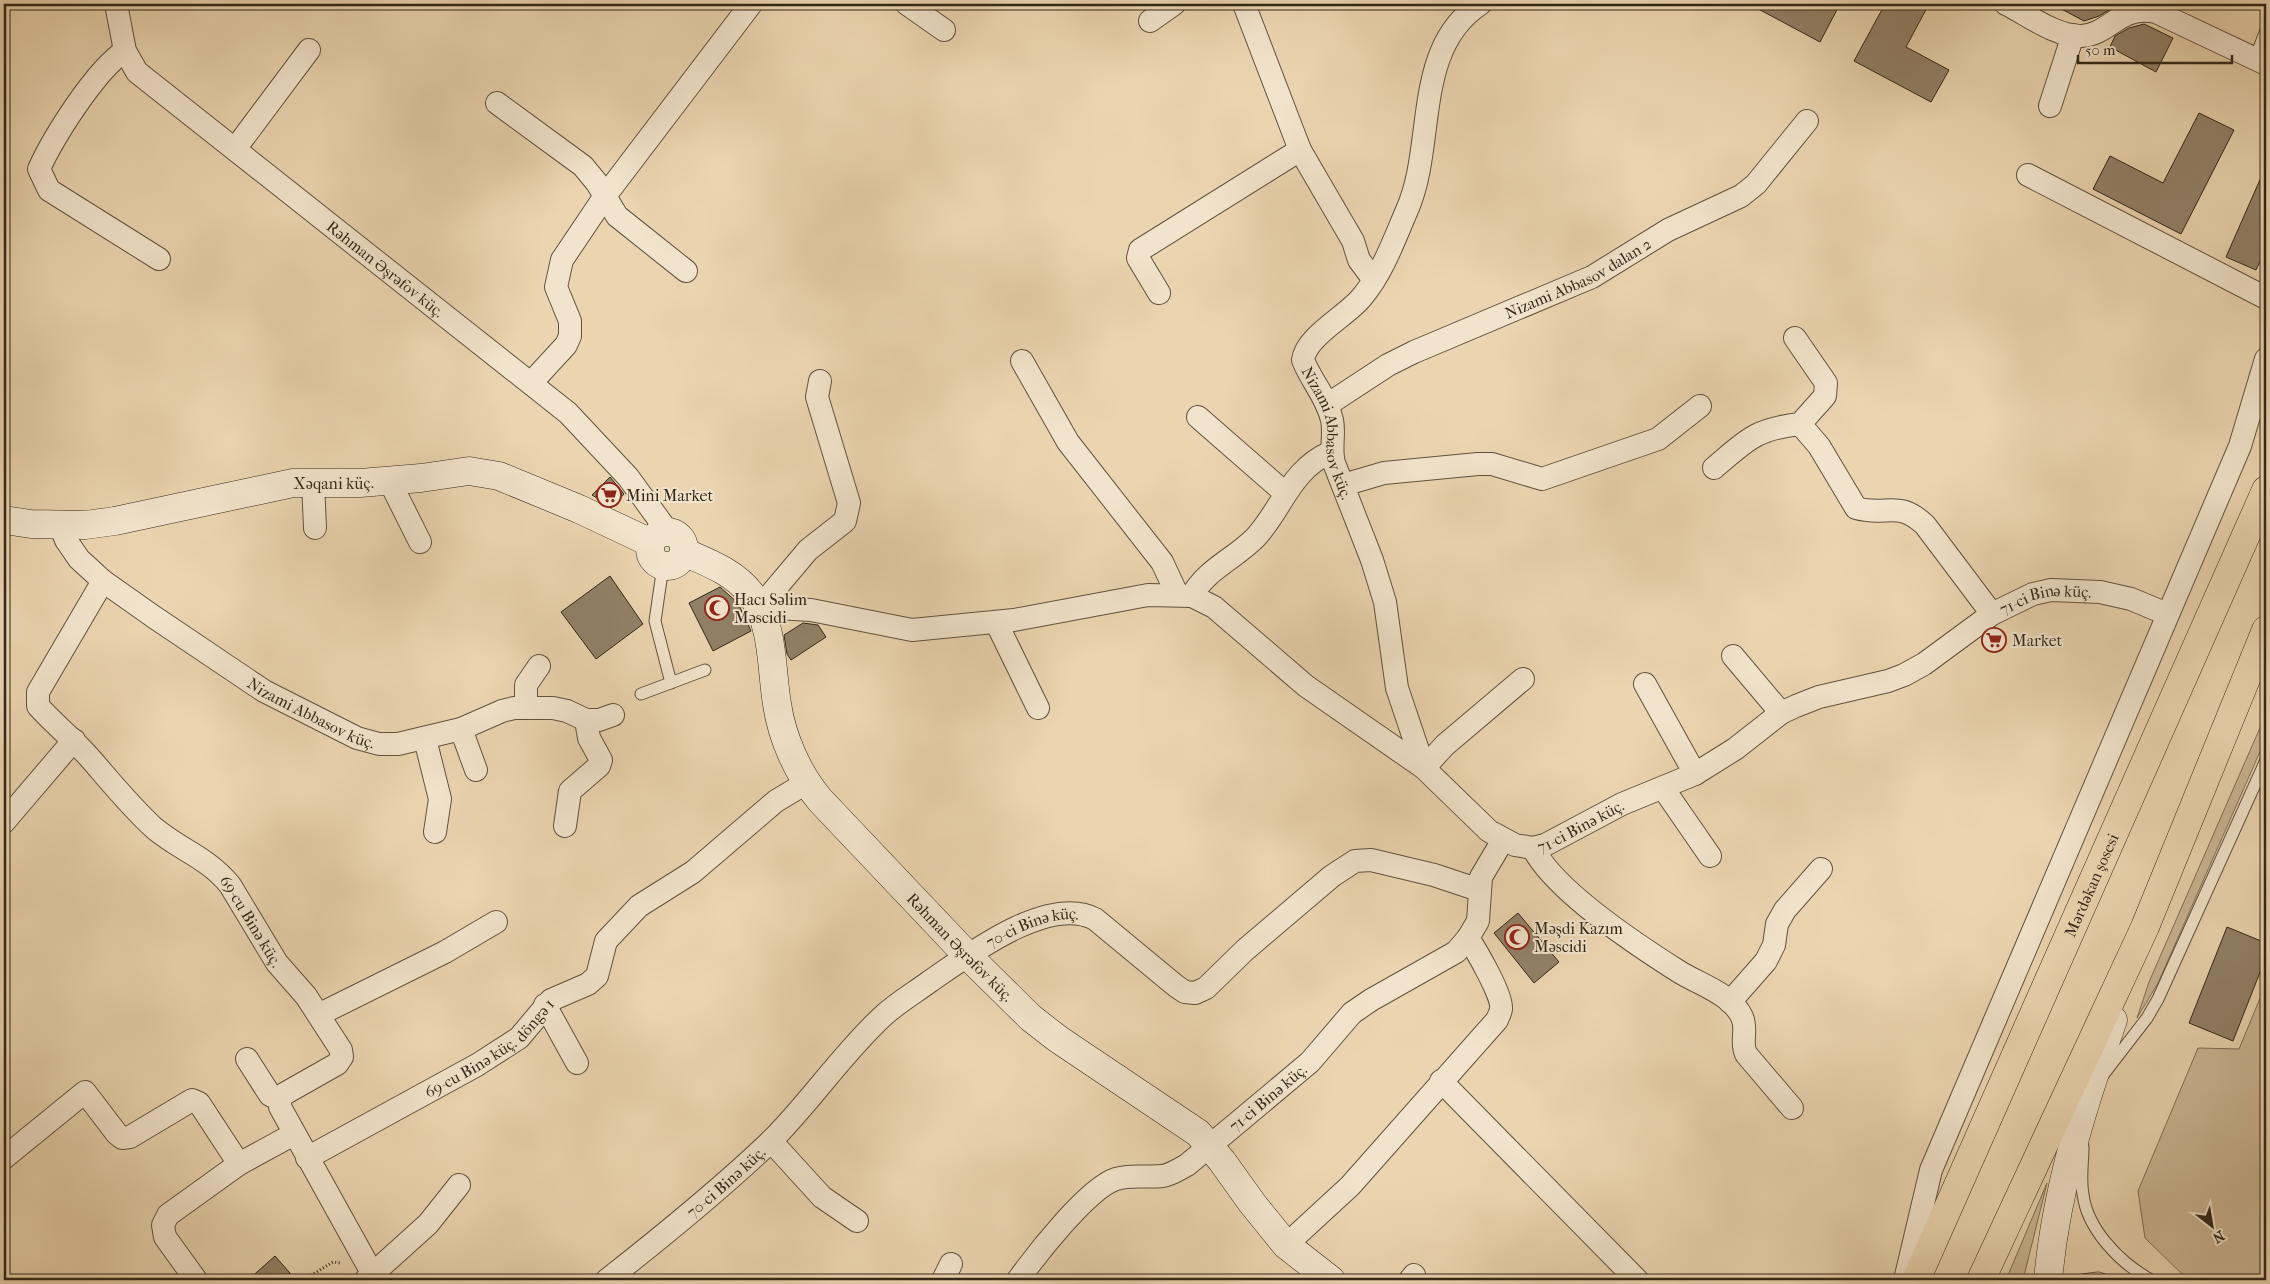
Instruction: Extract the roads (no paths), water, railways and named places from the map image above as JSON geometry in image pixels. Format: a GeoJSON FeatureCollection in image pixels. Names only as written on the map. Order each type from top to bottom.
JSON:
{"type":"FeatureCollection","features":[{"type":"Feature","properties":{"kind":"highway","name":"Mərdəkan şosesi"},"geometry":{"type":"LineString","coordinates":[[1916,1280],[2266,490]]}},
{"type":"Feature","properties":{"kind":"highway"},"geometry":{"type":"LineString","coordinates":[[1981,1280],[2145,927],[2266,630]]}},
{"type":"Feature","properties":{"kind":"street","name":"Rəhman Əşrəfov küç."},"geometry":{"type":"LineString","coordinates":[[118,4],[125,51],[137,72],[568,413],[604,449],[646,499],[667,548],[733,576],[751,594],[760,607],[768,632],[781,724],[806,783],[967,955],[1031,1018],[1058,1039],[1180,1120],[1210,1146],[1257,1210],[1286,1245],[1331,1280]]}},
{"type":"Feature","properties":{"kind":"street"},"geometry":{"type":"LineString","coordinates":[[531,383],[566,345],[570,336],[570,321],[556,287],[562,260],[577,234],[751,4]]}},
{"type":"Feature","properties":{"kind":"street"},"geometry":{"type":"LineString","coordinates":[[907,4],[944,30]]}},
{"type":"Feature","properties":{"kind":"street"},"geometry":{"type":"LineString","coordinates":[[1150,21],[1174,4]]}},
{"type":"Feature","properties":{"kind":"street"},"geometry":{"type":"LineString","coordinates":[[1244,4],[1300,150],[1353,241],[1359,260],[1374,280]]}},
{"type":"Feature","properties":{"kind":"street","name":"Nizami Abbasov küç."},"geometry":{"type":"LineString","coordinates":[[1480,4],[1471,10],[1453,32],[1438,62],[1428,105],[1418,178],[1410,205],[1374,280],[1356,304],[1315,338],[1304,353],[1306,367],[1327,405],[1332,421],[1331,452],[1372,560],[1385,602],[1397,688],[1424,768],[1471,814],[1503,840]]}},
{"type":"Feature","properties":{"kind":"street"},"geometry":{"type":"LineString","coordinates":[[2006,4],[2056,30],[2082,36],[2094,32],[2129,12],[2142,9],[2156,12],[2261,62]]}},
{"type":"Feature","properties":{"kind":"street"},"geometry":{"type":"LineString","coordinates":[[2050,106],[2073,35]]}},
{"type":"Feature","properties":{"kind":"street"},"geometry":{"type":"LineString","coordinates":[[235,149],[309,50]]}},
{"type":"Feature","properties":{"kind":"street"},"geometry":{"type":"LineString","coordinates":[[125,51],[105,68],[50,145],[39,169],[48,190],[159,259]]}},
{"type":"Feature","properties":{"kind":"street"},"geometry":{"type":"LineString","coordinates":[[497,104],[583,166],[591,174],[612,209],[624,223],[686,271]]}},
{"type":"Feature","properties":{"kind":"street","name":"Nizami Abbasov dalan 2"},"geometry":{"type":"LineString","coordinates":[[1327,405],[1388,365],[1414,352],[1592,277],[1668,230],[1741,196],[1756,184],[1807,121]]}},
{"type":"Feature","properties":{"kind":"street"},"geometry":{"type":"LineString","coordinates":[[1159,293],[1138,258],[1140,250],[1300,150]]}},
{"type":"Feature","properties":{"kind":"street"},"geometry":{"type":"LineString","coordinates":[[2028,175],[2266,298]]}},
{"type":"Feature","properties":{"kind":"street"},"geometry":{"type":"LineString","coordinates":[[1714,468],[1752,436],[1774,427],[1800,424],[1825,396],[1826,383],[1795,338]]}},
{"type":"Feature","properties":{"kind":"street"},"geometry":{"type":"LineString","coordinates":[[1905,1280],[1932,1170],[2240,446],[2266,359]]}},
{"type":"Feature","properties":{"kind":"street"},"geometry":{"type":"LineString","coordinates":[[1022,361],[1068,442],[1162,562],[1184,595]]}},
{"type":"Feature","properties":{"kind":"street"},"geometry":{"type":"LineString","coordinates":[[760,607],[791,567],[808,550],[838,528],[848,514],[849,503],[817,397],[820,381]]}},
{"type":"Feature","properties":{"kind":"street"},"geometry":{"type":"LineString","coordinates":[[1343,485],[1384,473],[1478,464],[1492,464],[1542,479],[1658,439],[1700,406]]}},
{"type":"Feature","properties":{"kind":"street"},"geometry":{"type":"LineString","coordinates":[[1198,417],[1285,493]]}},
{"type":"Feature","properties":{"kind":"street"},"geometry":{"type":"LineString","coordinates":[[1800,424],[1819,446],[1856,508],[1868,511],[1902,510],[1913,514],[1925,525],[1992,614]]}},
{"type":"Feature","properties":{"kind":"street"},"geometry":{"type":"LineString","coordinates":[[1184,595],[1241,552],[1257,535],[1285,493],[1310,463],[1331,452]]}},
{"type":"Feature","properties":{"kind":"street","name":"Xəqani küç."},"geometry":{"type":"LineString","coordinates":[[4,520],[60,525],[115,521],[277,486],[313,482],[422,478],[469,470],[487,472],[579,509],[667,548]]}},
{"type":"Feature","properties":{"kind":"street"},"geometry":{"type":"LineString","coordinates":[[389,480],[420,542]]}},
{"type":"Feature","properties":{"kind":"street"},"geometry":{"type":"LineString","coordinates":[[313,482],[315,528]]}},
{"type":"Feature","properties":{"kind":"street","name":"Nizami Abbasov küç."},"geometry":{"type":"LineString","coordinates":[[60,525],[72,550],[103,581],[246,680],[357,738],[379,744],[398,744],[461,729],[502,711],[526,708],[566,710],[586,720]]}},
{"type":"Feature","properties":{"kind":"street","name":"69-cu Binə küç."},"geometry":{"type":"LineString","coordinates":[[103,581],[38,692],[38,706],[74,740],[124,798],[154,828],[208,862],[221,874],[230,885],[277,963],[320,1014],[341,1050],[342,1057],[337,1064],[284,1094],[280,1100]]}},
{"type":"Feature","properties":{"kind":"street","name":"71-ci Binə küç."},"geometry":{"type":"LineString","coordinates":[[1018,1280],[1036,1256],[1098,1190],[1115,1179],[1130,1176],[1163,1176],[1187,1165],[1310,1062],[1352,1014],[1371,1000],[1450,956],[1468,938],[1478,921],[1481,905],[1479,890],[1481,877],[1488,862],[1503,840],[1514,845],[1533,848],[1558,839],[1622,804],[1694,774],[1735,749],[1781,713],[1819,697],[1888,681],[1904,675],[1924,664],[1992,614],[2033,594],[2051,590],[2100,592],[2131,599],[2167,614]]}},
{"type":"Feature","properties":{"kind":"street"},"geometry":{"type":"LineString","coordinates":[[760,607],[811,610],[912,630],[1043,616],[1132,597],[1184,595],[1214,607],[1306,686],[1424,768],[1445,745],[1523,679]]}},
{"type":"Feature","properties":{"kind":"street"},"geometry":{"type":"LineString","coordinates":[[996,622],[1038,708]]}},
{"type":"Feature","properties":{"kind":"street"},"geometry":{"type":"LineString","coordinates":[[1733,656],[1781,713]]}},
{"type":"Feature","properties":{"kind":"street"},"geometry":{"type":"LineString","coordinates":[[526,708],[526,685],[539,666]]}},
{"type":"Feature","properties":{"kind":"street"},"geometry":{"type":"LineString","coordinates":[[1645,684],[1694,774]]}},
{"type":"Feature","properties":{"kind":"street"},"geometry":{"type":"LineString","coordinates":[[565,826],[570,791],[598,766],[601,760],[589,738],[586,720],[599,720],[614,715]]}},
{"type":"Feature","properties":{"kind":"street"},"geometry":{"type":"LineString","coordinates":[[461,729],[476,770]]}},
{"type":"Feature","properties":{"kind":"street"},"geometry":{"type":"LineString","coordinates":[[425,739],[440,799],[435,832]]}},
{"type":"Feature","properties":{"kind":"street"},"geometry":{"type":"LineString","coordinates":[[4,822],[74,740]]}},
{"type":"Feature","properties":{"kind":"street","name":"69-cu Binə küç. döngə 1"},"geometry":{"type":"LineString","coordinates":[[307,1158],[500,1051],[519,1038],[545,1005],[562,994],[588,984],[597,976],[606,941],[639,906],[693,872],[776,801],[806,783]]}},
{"type":"Feature","properties":{"kind":"street"},"geometry":{"type":"LineString","coordinates":[[1663,788],[1710,856]]}},
{"type":"Feature","properties":{"kind":"street"},"geometry":{"type":"LineString","coordinates":[[1533,848],[1545,868],[1606,921],[1678,972],[1730,1002],[1742,1018],[1745,1028],[1742,1044],[1746,1054],[1792,1108]]}},
{"type":"Feature","properties":{"kind":"street","name":"70-ci Binə küç."},"geometry":{"type":"LineString","coordinates":[[607,1280],[658,1240],[771,1141],[806,1105],[863,1036],[884,1015],[967,955],[1034,921],[1069,912],[1085,913],[1096,919],[1176,986],[1185,992],[1195,993],[1206,988],[1245,950],[1332,876],[1355,861],[1371,860],[1434,875],[1479,890]]}},
{"type":"Feature","properties":{"kind":"street"},"geometry":{"type":"LineString","coordinates":[[1730,1002],[1766,961],[1774,945],[1777,924],[1785,910],[1821,869]]}},
{"type":"Feature","properties":{"kind":"street"},"geometry":{"type":"LineString","coordinates":[[320,1014],[444,952],[496,922]]}},
{"type":"Feature","properties":{"kind":"street"},"geometry":{"type":"LineString","coordinates":[[2048,1280],[2063,1187],[2084,1100],[2145,927]]}},
{"type":"Feature","properties":{"kind":"street"},"geometry":{"type":"LineString","coordinates":[[1286,1245],[1350,1186],[1497,1020],[1501,1009],[1499,998],[1476,949],[1468,938]]}},
{"type":"Feature","properties":{"kind":"street"},"geometry":{"type":"LineString","coordinates":[[545,1005],[577,1063]]}},
{"type":"Feature","properties":{"kind":"street"},"geometry":{"type":"LineString","coordinates":[[247,1059],[270,1095],[280,1100],[280,1107],[372,1279],[428,1224],[459,1185]]}},
{"type":"Feature","properties":{"kind":"street"},"geometry":{"type":"LineString","coordinates":[[1441,1082],[1637,1280]]}},
{"type":"Feature","properties":{"kind":"street"},"geometry":{"type":"LineString","coordinates":[[4,1158],[85,1092],[122,1138],[130,1137],[192,1100],[199,1103],[239,1164]]}},
{"type":"Feature","properties":{"kind":"street"},"geometry":{"type":"LineString","coordinates":[[196,1280],[165,1237],[163,1225],[168,1216],[178,1206],[239,1164],[294,1134]]}},
{"type":"Feature","properties":{"kind":"street"},"geometry":{"type":"LineString","coordinates":[[771,1141],[822,1197],[857,1222]]}},
{"type":"Feature","properties":{"kind":"lane"},"geometry":{"type":"LineString","coordinates":[[2261,62],[2266,30]]}},
{"type":"Feature","properties":{"kind":"lane"},"geometry":{"type":"LineString","coordinates":[[667,548],[655,621],[671,683]]}},
{"type":"Feature","properties":{"kind":"lane"},"geometry":{"type":"LineString","coordinates":[[641,694],[705,670]]}},
{"type":"Feature","properties":{"kind":"lane"},"geometry":{"type":"LineString","coordinates":[[2062,1140],[2084,1100],[2147,1018],[2158,1000],[2266,760]]}},
{"type":"Feature","properties":{"kind":"lane"},"geometry":{"type":"LineString","coordinates":[[2084,1100],[2082,1192],[2086,1212],[2097,1231],[2118,1254],[2151,1280]]}},
{"type":"Feature","properties":{"kind":"lane"},"geometry":{"type":"LineString","coordinates":[[2002,1238],[2052,1154]]}},
{"type":"Feature","properties":{"kind":"lane"},"geometry":{"type":"LineString","coordinates":[[2083,1280],[2098,1278],[2104,1280]]}},
{"type":"Feature","properties":{"kind":"place","name":"Mini Market"},"geometry":{"type":"Point","coordinates":[609,495]}},
{"type":"Feature","properties":{"kind":"place","name":"Hacı Səlim Məscidi"},"geometry":{"type":"Point","coordinates":[717,608]}},
{"type":"Feature","properties":{"kind":"place","name":"Market"},"geometry":{"type":"Point","coordinates":[1994,640]}},
{"type":"Feature","properties":{"kind":"place","name":"Məşdi Kazım Məscidi"},"geometry":{"type":"Point","coordinates":[1517,937]}}]}
